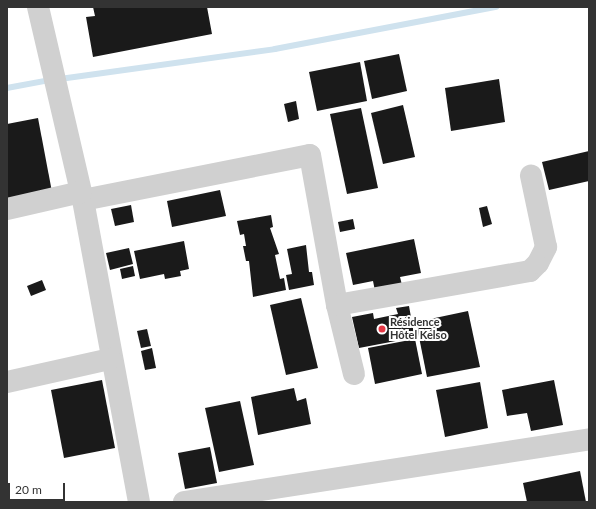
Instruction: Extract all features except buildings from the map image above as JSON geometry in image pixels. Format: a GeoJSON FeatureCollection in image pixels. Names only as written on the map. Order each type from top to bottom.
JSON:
{"type":"FeatureCollection","features":[{"type":"Feature","properties":{"kind":"street"},"geometry":{"type":"LineString","coordinates":[[38,7],[82,196],[110,359],[139,502]]}},
{"type":"Feature","properties":{"kind":"street"},"geometry":{"type":"LineString","coordinates":[[7,209],[310,155],[338,305],[354,374]]}},
{"type":"Feature","properties":{"kind":"street"},"geometry":{"type":"LineString","coordinates":[[338,305],[530,271],[538,263],[546,247],[531,176]]}},
{"type":"Feature","properties":{"kind":"street"},"geometry":{"type":"LineString","coordinates":[[7,382],[110,359]]}},
{"type":"Feature","properties":{"kind":"street"},"geometry":{"type":"LineString","coordinates":[[184,502],[589,438]]}},
{"type":"Feature","properties":{"kind":"waterway"},"geometry":{"type":"LineString","coordinates":[[60,79],[275,49],[496,7]]}},
{"type":"Feature","properties":{"kind":"waterway"},"geometry":{"type":"LineString","coordinates":[[7,88],[50,80]]}},
{"type":"Feature","properties":{"kind":"place","name":"Résidence Hôtel Kelso"},"geometry":{"type":"Point","coordinates":[382,329]}}]}
